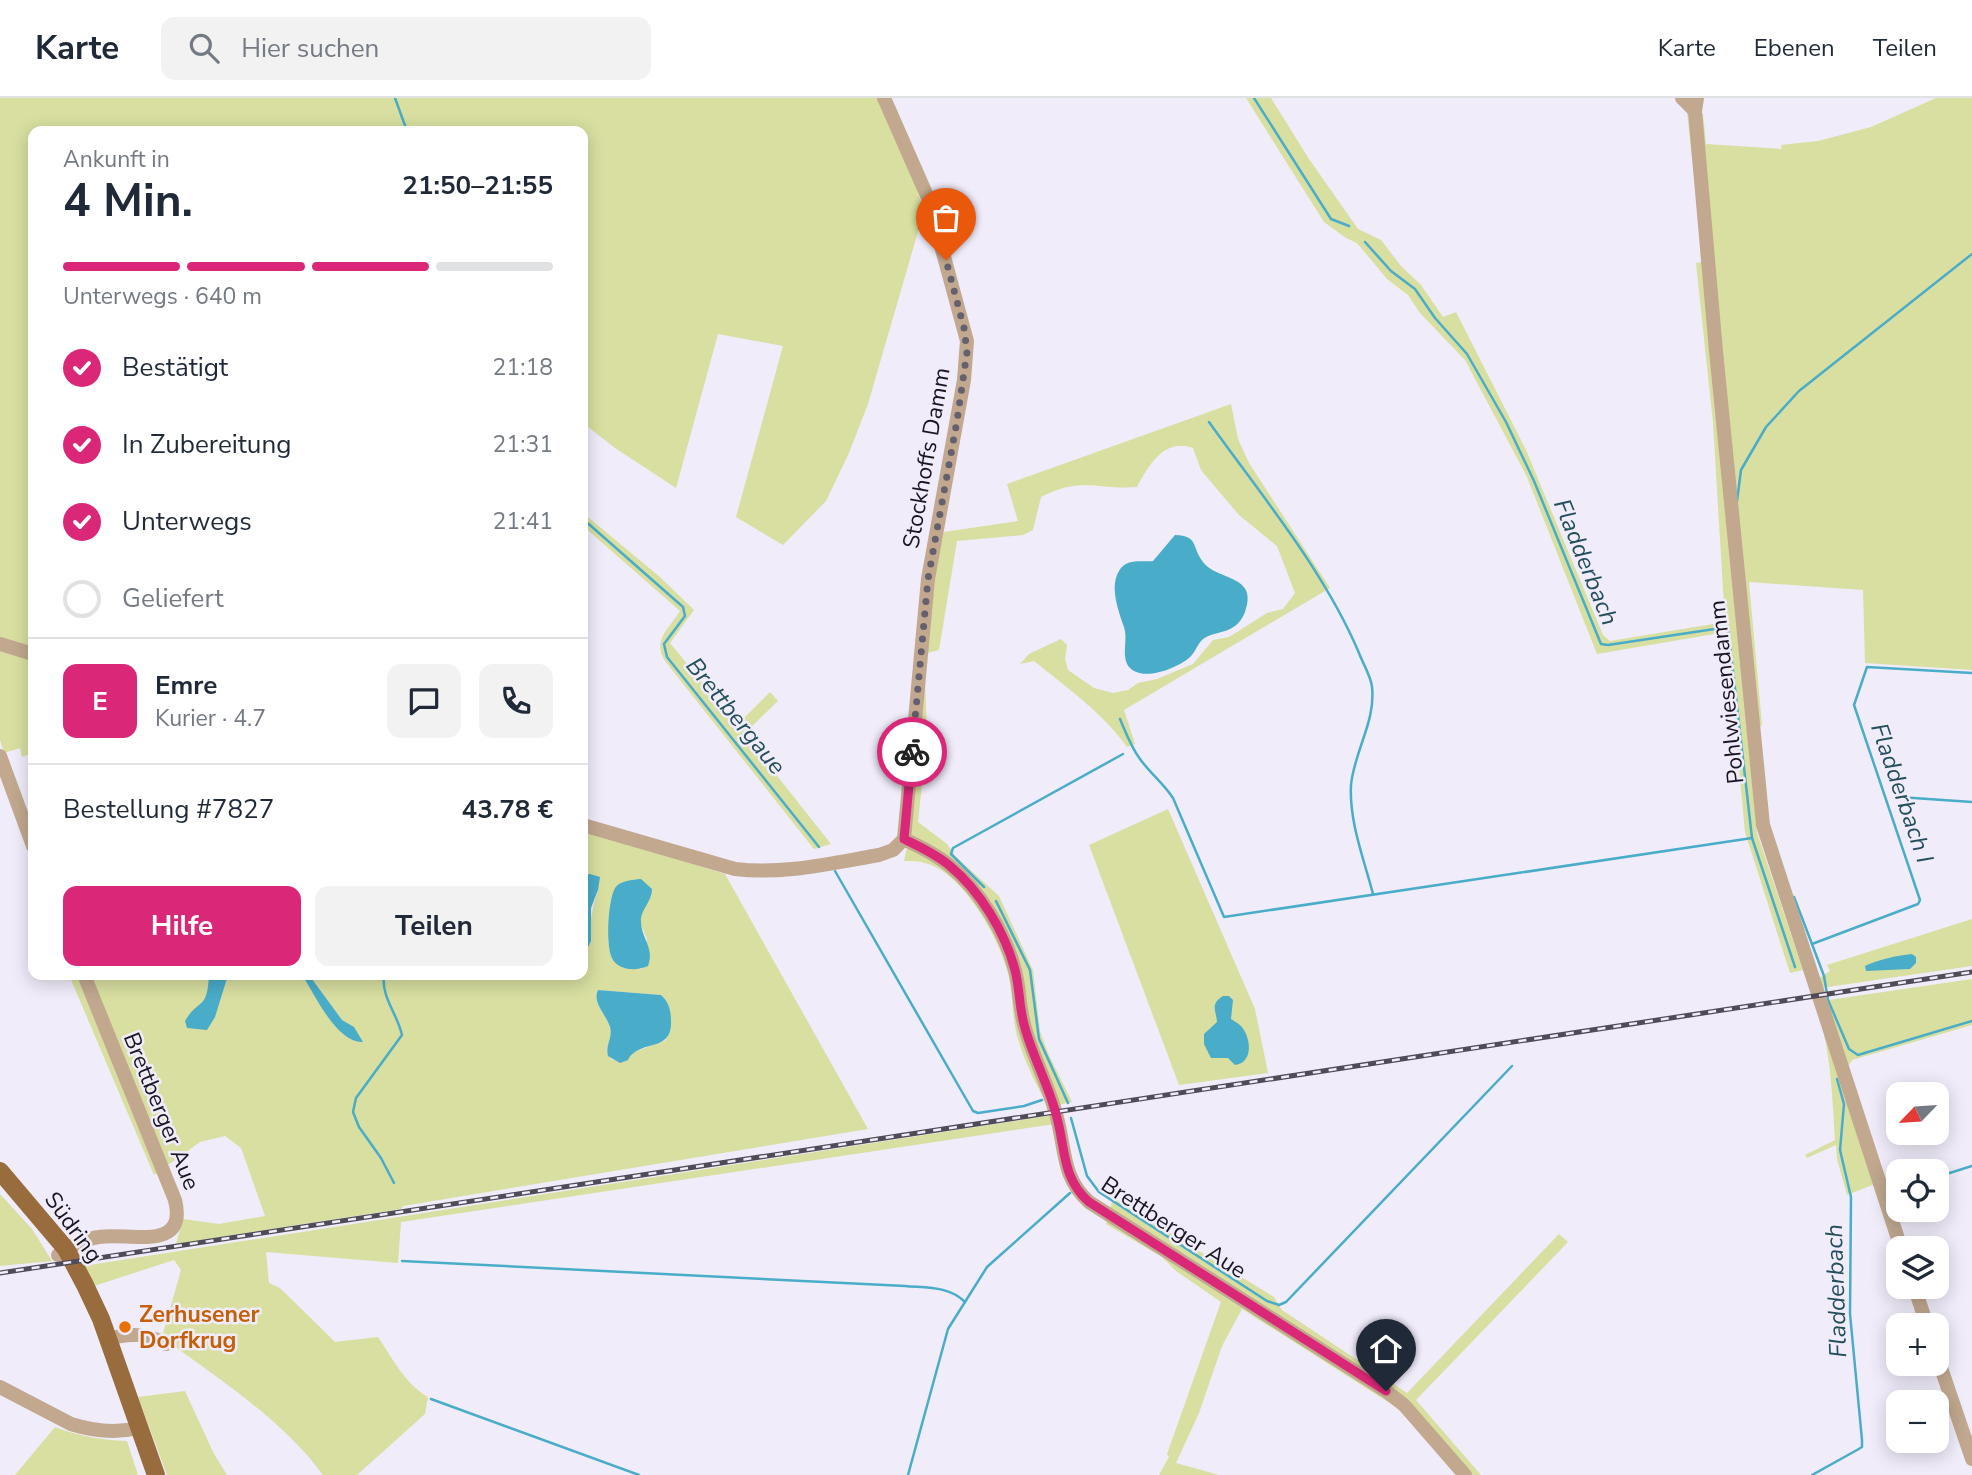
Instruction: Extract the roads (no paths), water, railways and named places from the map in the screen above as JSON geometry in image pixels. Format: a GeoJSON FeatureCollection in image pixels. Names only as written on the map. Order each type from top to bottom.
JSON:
{"type":"FeatureCollection","features":[{"type":"Feature","properties":{"kind":"main road","name":"Südring"},"geometry":{"type":"LineString","coordinates":[[0,1171],[85,1285],[108,1339],[156,1475]]}},
{"type":"Feature","properties":{"kind":"street","name":"Stockhoffs Damm"},"geometry":{"type":"LineString","coordinates":[[884,98],[928,198],[967,341],[964,380],[928,579],[904,839]]}},
{"type":"Feature","properties":{"kind":"street","name":"Pohlwiesendamm"},"geometry":{"type":"LineString","coordinates":[[1682,98],[1696,104],[1716,351],[1763,825],[1897,1236]]}},
{"type":"Feature","properties":{"kind":"street"},"geometry":{"type":"LineString","coordinates":[[0,644],[28,652]]}},
{"type":"Feature","properties":{"kind":"street"},"geometry":{"type":"LineString","coordinates":[[0,756],[28,832]]}},
{"type":"Feature","properties":{"kind":"street"},"geometry":{"type":"LineString","coordinates":[[588,826],[735,869],[755,872],[880,855],[893,850],[904,839]]}},
{"type":"Feature","properties":{"kind":"street","name":"Brettberger Aue"},"geometry":{"type":"LineString","coordinates":[[904,839],[929,851],[951,867],[972,890],[996,925],[1015,969],[1024,1024],[1056,1113],[1070,1179],[1076,1190],[1089,1202],[1386,1391],[1412,1414],[1465,1475]]}},
{"type":"Feature","properties":{"kind":"street","name":"Brettberger Aue"},"geometry":{"type":"LineString","coordinates":[[62,1252],[98,1237],[165,1235],[176,1225],[178,1213],[86,980]]}},
{"type":"Feature","properties":{"kind":"street"},"geometry":{"type":"LineString","coordinates":[[108,1339],[134,1334],[166,1344]]}},
{"type":"Feature","properties":{"kind":"street"},"geometry":{"type":"LineString","coordinates":[[1944,1376],[1972,1459]]}},
{"type":"Feature","properties":{"kind":"street"},"geometry":{"type":"LineString","coordinates":[[0,1387],[83,1428],[121,1430],[139,1427]]}},
{"type":"Feature","properties":{"kind":"water"},"geometry":{"type":"Polygon","coordinates":[[[1175,535],[1188,537],[1209,568],[1242,584],[1248,600],[1245,612],[1241,620],[1230,629],[1202,640],[1191,656],[1183,662],[1157,673],[1140,673],[1132,670],[1126,660],[1125,632],[1115,592],[1116,577],[1126,564],[1153,561],[1175,535]]]}},
{"type":"Feature","properties":{"kind":"water"},"geometry":{"type":"Polygon","coordinates":[[[588,874],[600,877],[591,908],[591,941],[588,947],[588,874]]]}},
{"type":"Feature","properties":{"kind":"water"},"geometry":{"type":"Polygon","coordinates":[[[641,879],[652,889],[641,922],[650,960],[648,966],[629,969],[613,960],[608,935],[609,913],[617,885],[641,879]]]}},
{"type":"Feature","properties":{"kind":"water"},"geometry":{"type":"Polygon","coordinates":[[[1912,954],[1916,957],[1916,963],[1910,969],[1866,971],[1865,966],[1876,961],[1912,954]]]}},
{"type":"Feature","properties":{"kind":"water"},"geometry":{"type":"Polygon","coordinates":[[[209,980],[226,980],[215,1017],[207,1030],[187,1028],[185,1021],[202,1003],[209,980]]]}},
{"type":"Feature","properties":{"kind":"water"},"geometry":{"type":"Polygon","coordinates":[[[305,980],[313,980],[342,1020],[354,1027],[363,1042],[344,1035],[320,1005],[305,980]]]}},
{"type":"Feature","properties":{"kind":"water"},"geometry":{"type":"Polygon","coordinates":[[[598,990],[661,995],[671,1014],[670,1031],[666,1038],[640,1049],[628,1060],[620,1063],[608,1056],[611,1031],[598,1004],[598,990]]]}},
{"type":"Feature","properties":{"kind":"water"},"geometry":{"type":"Polygon","coordinates":[[[1223,996],[1229,996],[1233,1000],[1231,1019],[1241,1026],[1249,1043],[1245,1060],[1235,1065],[1228,1058],[1211,1058],[1204,1044],[1204,1034],[1217,1022],[1215,1005],[1223,996]]]}},
{"type":"Feature","properties":{"kind":"waterway"},"geometry":{"type":"LineString","coordinates":[[395,98],[405,126]]}},
{"type":"Feature","properties":{"kind":"waterway","name":"Fladderbach"},"geometry":{"type":"LineString","coordinates":[[1254,98],[1331,219],[1349,226]]}},
{"type":"Feature","properties":{"kind":"waterway","name":"Fladderbach"},"geometry":{"type":"LineString","coordinates":[[1365,242],[1391,271],[1415,289],[1435,318],[1467,354],[1506,422],[1534,481],[1601,644],[1728,627],[1752,838],[1795,967]]}},
{"type":"Feature","properties":{"kind":"waterway"},"geometry":{"type":"LineString","coordinates":[[1737,501],[1741,470],[1766,427],[1799,391],[1972,254]]}},
{"type":"Feature","properties":{"kind":"waterway"},"geometry":{"type":"LineString","coordinates":[[1209,422],[1310,563],[1345,622],[1370,679],[1371,712],[1353,773],[1351,799],[1358,840],[1373,894]]}},
{"type":"Feature","properties":{"kind":"waterway","name":"Brettbergaue"},"geometry":{"type":"LineString","coordinates":[[588,523],[683,607],[685,616],[664,644],[667,657],[819,847]]}},
{"type":"Feature","properties":{"kind":"waterway","name":"Fladderbach I"},"geometry":{"type":"LineString","coordinates":[[1972,673],[1867,667],[1854,705],[1920,900],[1918,904],[1812,944],[1824,976],[1828,1000],[1849,1049],[1858,1055],[1972,1021]]}},
{"type":"Feature","properties":{"kind":"waterway"},"geometry":{"type":"LineString","coordinates":[[1120,719],[1137,754],[1173,798],[1224,917],[1752,838]]}},
{"type":"Feature","properties":{"kind":"waterway"},"geometry":{"type":"LineString","coordinates":[[984,887],[951,854],[953,848],[1123,754]]}},
{"type":"Feature","properties":{"kind":"waterway"},"geometry":{"type":"LineString","coordinates":[[1899,797],[1972,802]]}},
{"type":"Feature","properties":{"kind":"waterway","name":"Brettbergaue"},"geometry":{"type":"LineString","coordinates":[[835,871],[973,1111],[978,1113],[1024,1106],[1042,1100]]}},
{"type":"Feature","properties":{"kind":"waterway"},"geometry":{"type":"LineString","coordinates":[[1794,897],[1812,944]]}},
{"type":"Feature","properties":{"kind":"waterway"},"geometry":{"type":"LineString","coordinates":[[996,901],[1030,970],[1039,1039],[1068,1103]]}},
{"type":"Feature","properties":{"kind":"waterway"},"geometry":{"type":"LineString","coordinates":[[384,980],[387,998],[402,1035],[356,1098],[353,1112],[359,1127],[381,1158],[394,1183]]}},
{"type":"Feature","properties":{"kind":"waterway"},"geometry":{"type":"LineString","coordinates":[[1071,1118],[1087,1176],[1099,1192],[1267,1301],[1279,1305],[1286,1302],[1512,1066]]}},
{"type":"Feature","properties":{"kind":"waterway","name":"Fladderbach"},"geometry":{"type":"LineString","coordinates":[[1812,1475],[1862,1447],[1850,1314],[1851,1197],[1840,1150],[1844,1104],[1837,1079]]}},
{"type":"Feature","properties":{"kind":"waterway"},"geometry":{"type":"LineString","coordinates":[[1949,1173],[1972,1166]]}},
{"type":"Feature","properties":{"kind":"waterway","name":"Brettbergaue"},"geometry":{"type":"LineString","coordinates":[[908,1475],[948,1329],[987,1267],[1070,1193]]}},
{"type":"Feature","properties":{"kind":"waterway"},"geometry":{"type":"LineString","coordinates":[[402,1261],[921,1287],[945,1290],[965,1302]]}},
{"type":"Feature","properties":{"kind":"waterway"},"geometry":{"type":"LineString","coordinates":[[431,1399],[639,1475]]}},
{"type":"Feature","properties":{"kind":"railway"},"geometry":{"type":"LineString","coordinates":[[0,1273],[1972,972]]}},
{"type":"Feature","properties":{"kind":"place","name":"Zerhusener Dorfkrug"},"geometry":{"type":"Point","coordinates":[125,1327]}}]}
